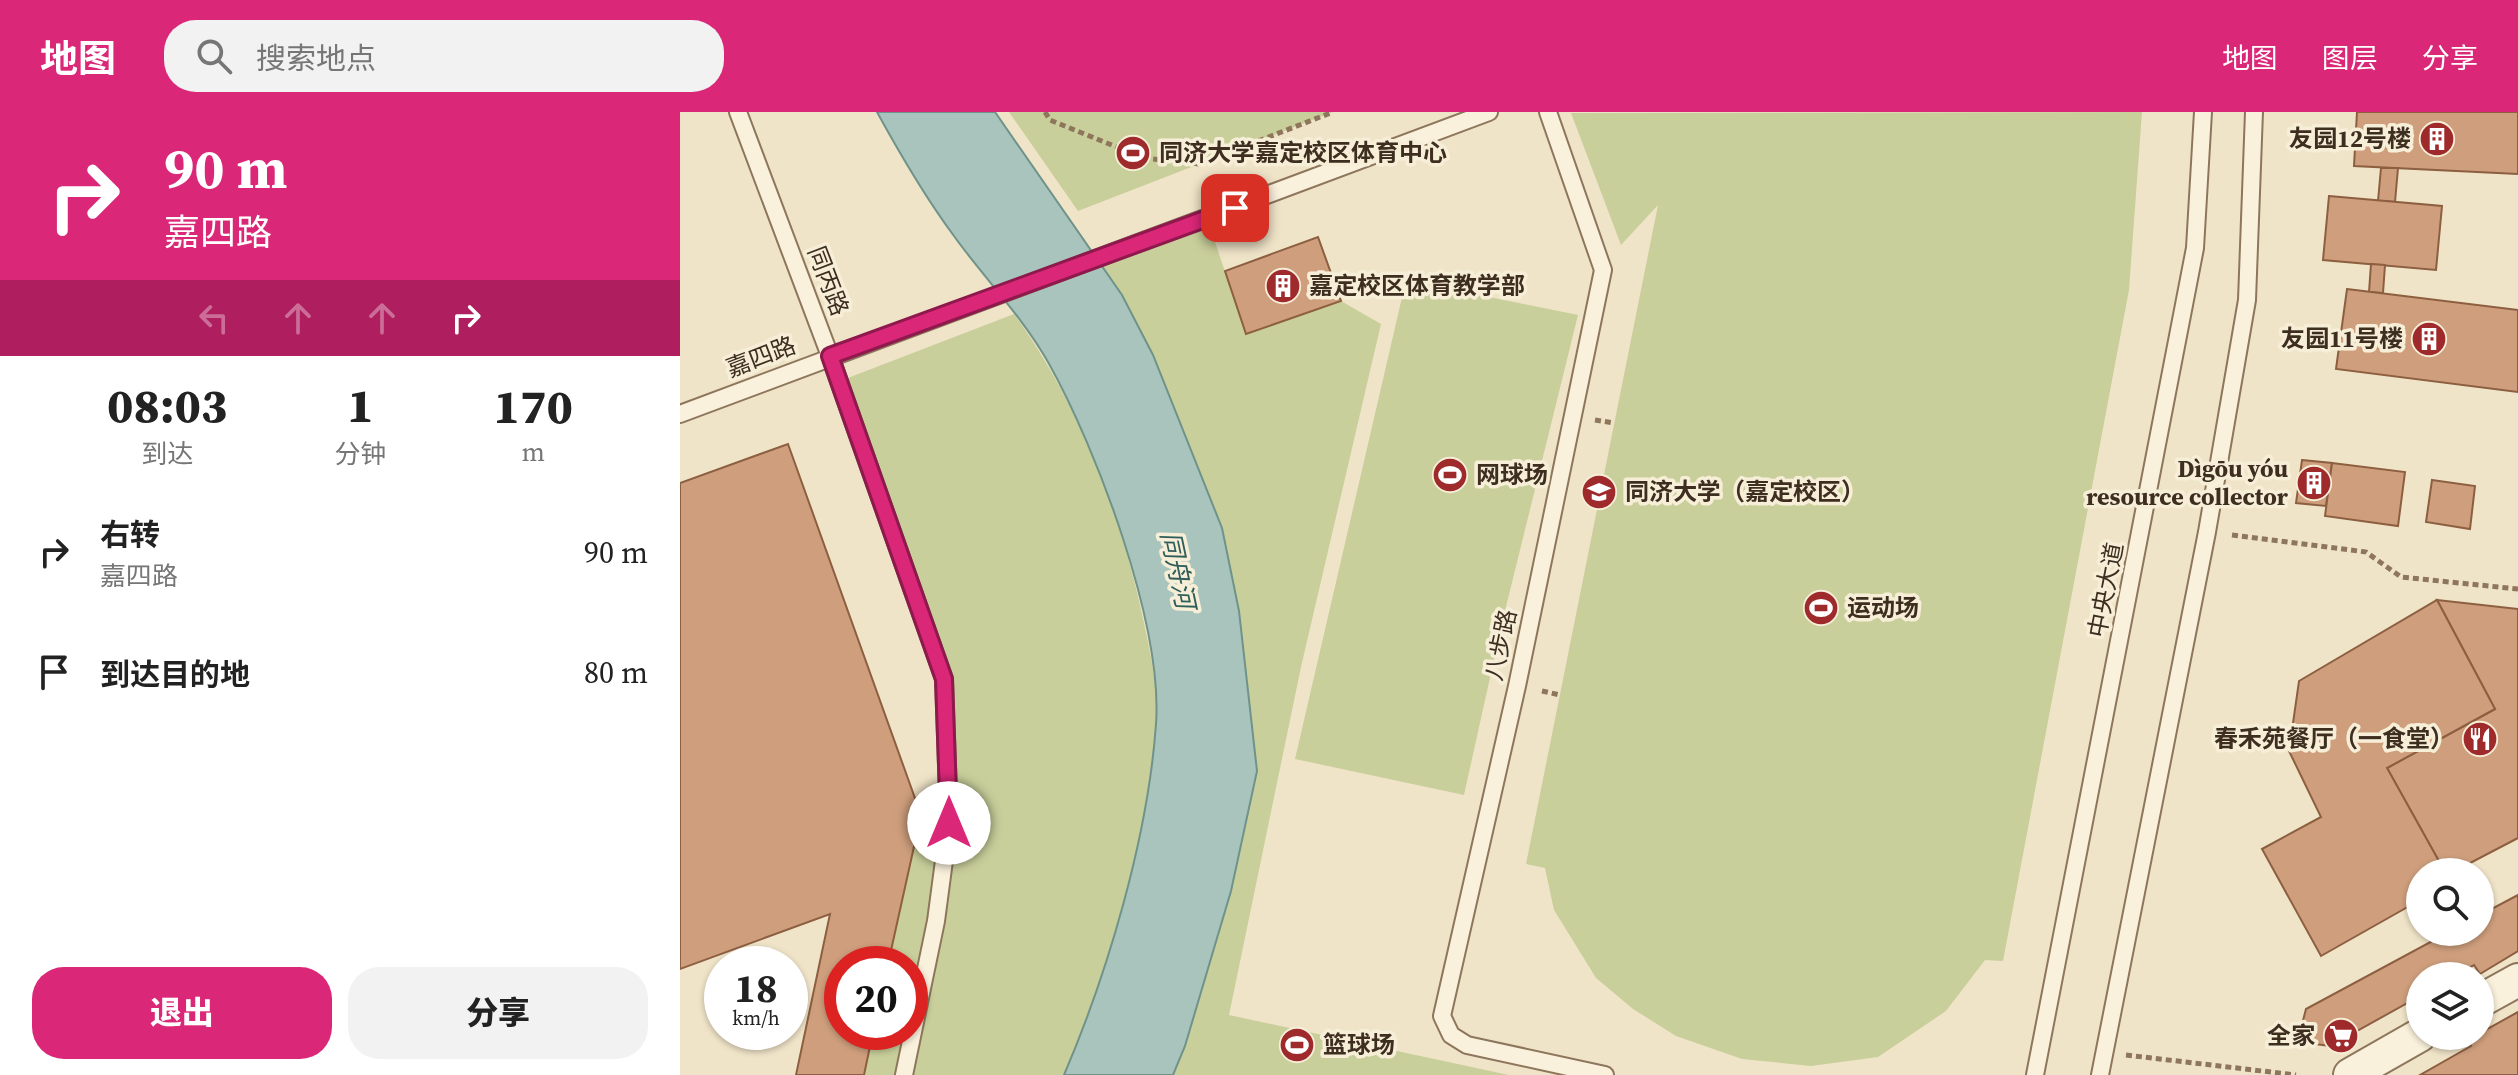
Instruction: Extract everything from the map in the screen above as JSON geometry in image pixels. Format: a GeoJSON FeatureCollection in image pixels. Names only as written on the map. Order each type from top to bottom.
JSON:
{"type":"FeatureCollection","features":[{"type":"Feature","properties":{"kind":"street"},"geometry":{"type":"LineString","coordinates":[[2494,993],[2518,980]]}},
{"type":"Feature","properties":{"kind":"street"},"geometry":{"type":"LineString","coordinates":[[2350,1075],[2406,1043]]}},
{"type":"Feature","properties":{"kind":"lane","name":"同丙路"},"geometry":{"type":"LineString","coordinates":[[738,112],[830,356],[944,679],[949,823],[936,921],[904,1075]]}},
{"type":"Feature","properties":{"kind":"lane","name":"嘉四路"},"geometry":{"type":"LineString","coordinates":[[680,414],[1489,112]]}},
{"type":"Feature","properties":{"kind":"lane","name":"八步路"},"geometry":{"type":"LineString","coordinates":[[1548,112],[1603,270],[1517,686],[1442,1016],[1451,1035],[1467,1045],[1605,1075]]}},
{"type":"Feature","properties":{"kind":"lane","name":"中央大道"},"geometry":{"type":"LineString","coordinates":[[2035,1075],[2195,248],[2203,112]]}},
{"type":"Feature","properties":{"kind":"lane"},"geometry":{"type":"LineString","coordinates":[[2100,1075],[2207,532],[2247,300],[2254,112]]}},
{"type":"Feature","properties":{"kind":"path"},"geometry":{"type":"LineString","coordinates":[[1045,112],[1050,120],[1144,158],[1199,164],[1333,112]]}},
{"type":"Feature","properties":{"kind":"path"},"geometry":{"type":"LineString","coordinates":[[2207,532],[2366,552],[2401,577],[2518,589]]}},
{"type":"Feature","properties":{"kind":"path"},"geometry":{"type":"LineString","coordinates":[[2104,1052],[2296,1075]]}},
{"type":"Feature","properties":{"kind":"green space","name":"同济大学嘉定校区体育中心"},"geometry":{"type":"Polygon","coordinates":[[[1009,112],[1333,112],[1078,211],[1009,112]]]}},
{"type":"Feature","properties":{"kind":"green space"},"geometry":{"type":"Polygon","coordinates":[[[2142,112],[2129,290],[2003,961],[1985,960],[1946,1011],[1878,1057],[1811,1066],[1742,1059],[1676,1036],[1633,1009],[1596,978],[1554,910],[1545,868],[1526,864],[1658,205],[1621,245],[1571,113],[2142,112]]]}},
{"type":"Feature","properties":{"kind":"green space"},"geometry":{"type":"Polygon","coordinates":[[[1207,218],[1246,334],[1341,301],[1381,324],[1301,667],[1229,1015],[1509,1075],[1173,1075],[1185,1046],[1231,891],[1257,771],[1239,611],[1222,528],[1153,355],[1098,259],[1207,218]]]}},
{"type":"Feature","properties":{"kind":"green space","name":"网球场"},"geometry":{"type":"Polygon","coordinates":[[[1406,280],[1578,315],[1503,619],[1464,795],[1295,759],[1406,280]]]}},
{"type":"Feature","properties":{"kind":"green space"},"geometry":{"type":"Polygon","coordinates":[[[1014,314],[1059,385],[1110,501],[1135,582],[1152,661],[1156,725],[1144,815],[1124,904],[1097,991],[1064,1075],[864,1075],[869,1050],[928,1050],[928,946],[892,946],[921,815],[949,806],[944,679],[840,381],[1014,314]]]}},
{"type":"Feature","properties":{"kind":"water","name":"同舟河"},"geometry":{"type":"Polygon","coordinates":[[[877,112],[995,112],[1122,295],[1153,355],[1222,528],[1239,611],[1257,771],[1231,891],[1185,1046],[1173,1075],[1064,1075],[1096,993],[1124,903],[1152,767],[1156,724],[1155,684],[1149,638],[1123,538],[1087,441],[1048,362],[1027,329],[943,221],[877,112]]]}},
{"type":"Feature","properties":{"kind":"building","name":"友园12号楼"},"geometry":{"type":"Polygon","coordinates":[[[2357,112],[2518,112],[2518,174],[2354,166],[2357,112]]]}},
{"type":"Feature","properties":{"kind":"building"},"geometry":{"type":"Polygon","coordinates":[[[2381,168],[2398,168],[2395,202],[2378,201],[2381,168]]]}},
{"type":"Feature","properties":{"kind":"building"},"geometry":{"type":"Polygon","coordinates":[[[2329,196],[2442,206],[2436,270],[2323,260],[2329,196]]]}},
{"type":"Feature","properties":{"kind":"building","name":"嘉定校区体育教学部"},"geometry":{"type":"Polygon","coordinates":[[[1318,237],[1341,301],[1246,334],[1225,271],[1318,237]]]}},
{"type":"Feature","properties":{"kind":"building"},"geometry":{"type":"Polygon","coordinates":[[[2371,264],[2385,265],[2383,293],[2369,292],[2371,264]]]}},
{"type":"Feature","properties":{"kind":"building","name":"友园11号楼"},"geometry":{"type":"Polygon","coordinates":[[[2347,289],[2518,310],[2518,392],[2336,369],[2347,289]]]}},
{"type":"Feature","properties":{"kind":"building"},"geometry":{"type":"Polygon","coordinates":[[[788,444],[921,815],[892,946],[824,946],[824,1050],[869,1050],[864,1075],[796,1075],[801,1050],[808,1050],[808,1018],[830,914],[743,946],[704,946],[704,960],[680,969],[680,483],[788,444]]]}},
{"type":"Feature","properties":{"kind":"building","name":"Dìgōu yóu resource collector"},"geometry":{"type":"Polygon","coordinates":[[[2302,460],[2332,463],[2326,506],[2296,503],[2302,460]]]}},
{"type":"Feature","properties":{"kind":"building"},"geometry":{"type":"Polygon","coordinates":[[[2332,463],[2405,472],[2398,526],[2325,516],[2332,463]]]}},
{"type":"Feature","properties":{"kind":"building"},"geometry":{"type":"Polygon","coordinates":[[[2432,480],[2475,486],[2470,529],[2426,522],[2432,480]]]}},
{"type":"Feature","properties":{"kind":"building","name":"春禾苑餐厅（一食堂）"},"geometry":{"type":"Polygon","coordinates":[[[2437,600],[2518,609],[2518,838],[2480,858],[2437,858],[2387,768],[2495,709],[2437,600]]]}},
{"type":"Feature","properties":{"kind":"building"},"geometry":{"type":"Polygon","coordinates":[[[2437,600],[2495,709],[2387,768],[2437,858],[2406,858],[2406,908],[2321,956],[2262,849],[2321,817],[2289,751],[2299,681],[2437,600]]]}},
{"type":"Feature","properties":{"kind":"building"},"geometry":{"type":"Polygon","coordinates":[[[2518,895],[2518,951],[2494,966],[2494,962],[2406,962],[2406,1004],[2330,1046],[2307,1043],[2300,1032],[2306,1009],[2423,946],[2494,946],[2494,908],[2518,895]]]}},
{"type":"Feature","properties":{"kind":"building"},"geometry":{"type":"Polygon","coordinates":[[[2518,1012],[2518,1075],[2420,1075],[2464,1050],[2494,1050],[2494,1025],[2518,1012]]]}},
{"type":"Feature","properties":{"kind":"place","name":"友园12号楼"},"geometry":{"type":"Point","coordinates":[2437,139]}},
{"type":"Feature","properties":{"kind":"place","name":"同济大学嘉定校区体育中心"},"geometry":{"type":"Point","coordinates":[1133,153]}},
{"type":"Feature","properties":{"kind":"place","name":"嘉定校区体育教学部"},"geometry":{"type":"Point","coordinates":[1283,286]}},
{"type":"Feature","properties":{"kind":"place","name":"友园11号楼"},"geometry":{"type":"Point","coordinates":[2429,339]}},
{"type":"Feature","properties":{"kind":"place","name":"网球场"},"geometry":{"type":"Point","coordinates":[1450,475]}},
{"type":"Feature","properties":{"kind":"place","name":"Dìgōu yóu resource collector"},"geometry":{"type":"Point","coordinates":[2314,483]}},
{"type":"Feature","properties":{"kind":"place","name":"同济大学（嘉定校区）"},"geometry":{"type":"Point","coordinates":[1599,492]}},
{"type":"Feature","properties":{"kind":"place","name":"运动场"},"geometry":{"type":"Point","coordinates":[1821,608]}},
{"type":"Feature","properties":{"kind":"place","name":"春禾苑餐厅（一食堂）"},"geometry":{"type":"Point","coordinates":[2480,739]}},
{"type":"Feature","properties":{"kind":"place","name":"全家"},"geometry":{"type":"Point","coordinates":[2341,1036]}},
{"type":"Feature","properties":{"kind":"place","name":"篮球场"},"geometry":{"type":"Point","coordinates":[1297,1045]}},
{"type":"Feature","properties":{"kind":"route"},"geometry":{"type":"LineString","coordinates":[[949,823],[944,679],[830,356],[1235,208]]}}]}
